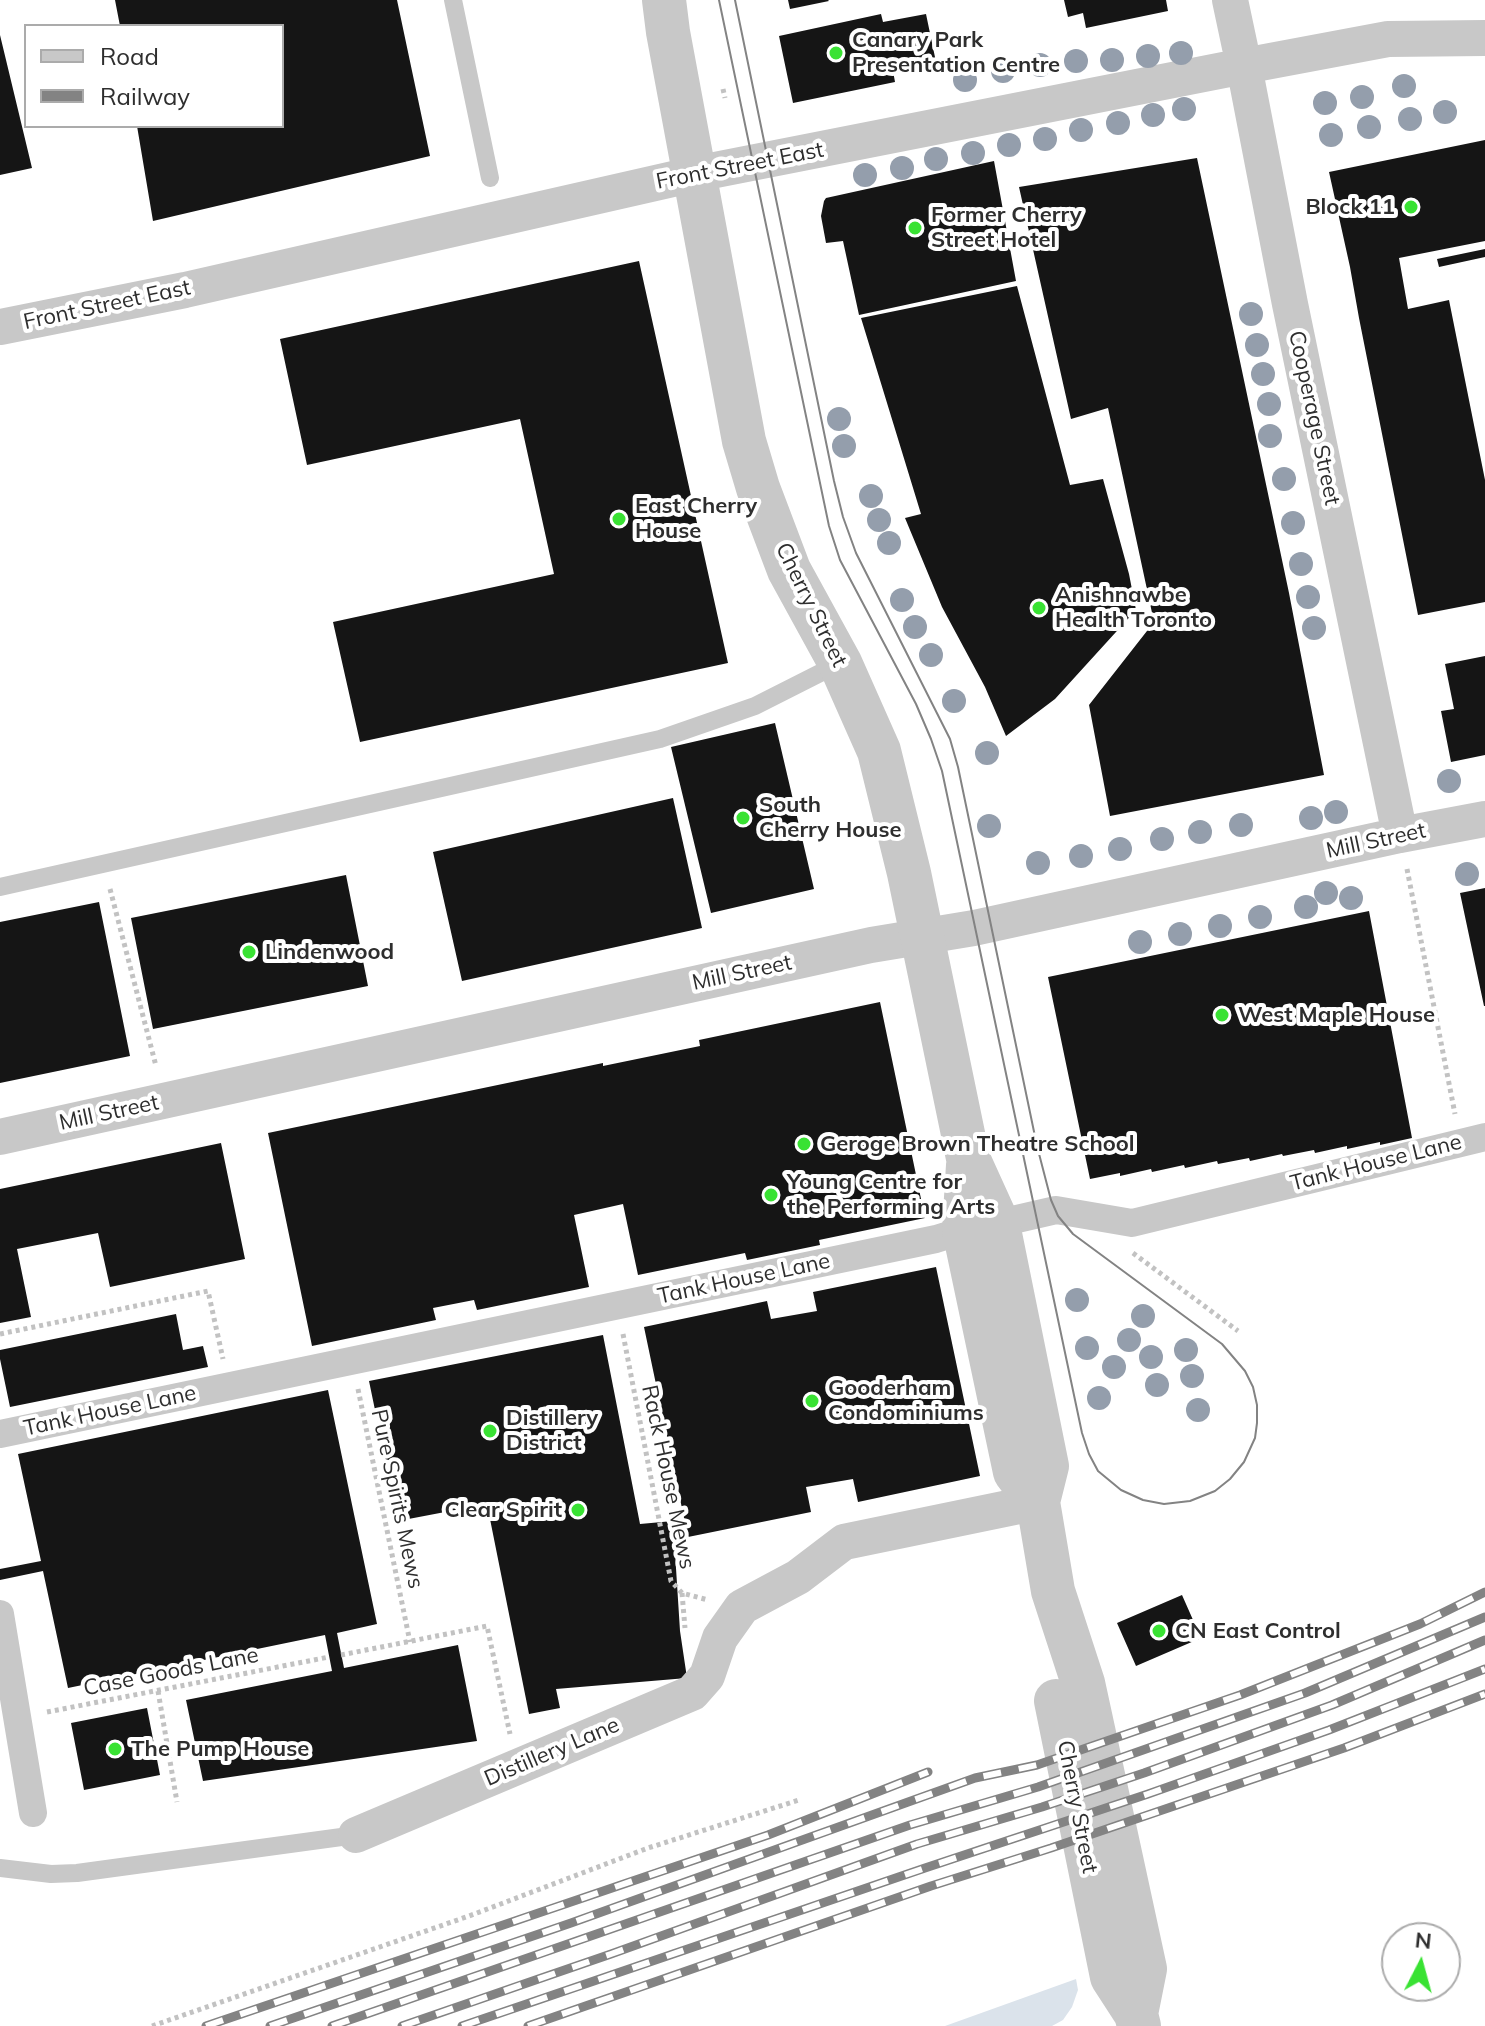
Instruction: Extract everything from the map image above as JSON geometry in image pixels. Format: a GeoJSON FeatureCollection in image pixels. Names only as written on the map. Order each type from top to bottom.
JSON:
{"type":"FeatureCollection","features":[{"type":"Feature","properties":{"kind":"street","name":"Cherry Street"},"geometry":{"type":"LineString","coordinates":[[664,0],[744,441],[789,570],[840,663],[879,751],[909,873],[981,1227],[1015,1472],[1038,1502],[1053,1591],[1054,1693],[1112,1977],[1137,2020]]}},
{"type":"Feature","properties":{"kind":"street","name":"Cooperage Street"},"geometry":{"type":"LineString","coordinates":[[1230,0],[1400,835]]}},
{"type":"Feature","properties":{"kind":"street","name":"Front Street East"},"geometry":{"type":"LineString","coordinates":[[0,327],[185,290],[695,174],[1244,66],[1388,39],[1485,38]]}},
{"type":"Feature","properties":{"kind":"street","name":"Mill Street"},"geometry":{"type":"LineString","coordinates":[[0,1137],[871,945],[1020,918],[1485,819]]}},
{"type":"Feature","properties":{"kind":"street","name":"Tank House Lane"},"geometry":{"type":"LineString","coordinates":[[0,1434],[936,1239],[1056,1210],[1132,1223],[1473,1140]]}},
{"type":"Feature","properties":{"kind":"street","name":"Distillery Lane"},"geometry":{"type":"LineString","coordinates":[[356,1835],[692,1693],[707,1676],[720,1638],[742,1607],[798,1577],[844,1542],[1038,1502]]}},
{"type":"Feature","properties":{"kind":"street"},"geometry":{"type":"LineString","coordinates":[[0,1617],[33,1813]]}},
{"type":"Feature","properties":{"kind":"lane"},"geometry":{"type":"LineString","coordinates":[[453,0],[490,178]]}},
{"type":"Feature","properties":{"kind":"lane"},"geometry":{"type":"LineString","coordinates":[[0,887],[660,739],[755,706],[840,663]]}},
{"type":"Feature","properties":{"kind":"lane","name":"Distillery Lane"},"geometry":{"type":"LineString","coordinates":[[0,1868],[51,1874],[77,1873],[356,1835]]}},
{"type":"Feature","properties":{"kind":"path"},"geometry":{"type":"LineString","coordinates":[[723,89],[725,98]]}},
{"type":"Feature","properties":{"kind":"path"},"geometry":{"type":"LineString","coordinates":[[1400,835],[1473,1140]]}},
{"type":"Feature","properties":{"kind":"path"},"geometry":{"type":"LineString","coordinates":[[104,864],[156,1066]]}},
{"type":"Feature","properties":{"kind":"path"},"geometry":{"type":"LineString","coordinates":[[1129,1250],[1238,1331]]}},
{"type":"Feature","properties":{"kind":"path"},"geometry":{"type":"LineString","coordinates":[[0,1334],[208,1291],[228,1387]]}},
{"type":"Feature","properties":{"kind":"path","name":"Rack House Mews"},"geometry":{"type":"LineString","coordinates":[[617,1306],[671,1581],[682,1593],[742,1607]]}},
{"type":"Feature","properties":{"kind":"path","name":"Pure Spirits Mews"},"geometry":{"type":"LineString","coordinates":[[352,1361],[410,1642]]}},
{"type":"Feature","properties":{"kind":"path"},"geometry":{"type":"LineString","coordinates":[[341,1655],[487,1626],[510,1735]]}},
{"type":"Feature","properties":{"kind":"path","name":"Case Goods Lane"},"geometry":{"type":"LineString","coordinates":[[18,1718],[329,1657]]}},
{"type":"Feature","properties":{"kind":"path"},"geometry":{"type":"LineString","coordinates":[[158,1691],[177,1802]]}},
{"type":"Feature","properties":{"kind":"path"},"geometry":{"type":"LineString","coordinates":[[152,2026],[469,1916],[648,1848],[799,1800]]}},
{"type":"Feature","properties":{"kind":"shaded area"},"geometry":{"type":"Polygon","coordinates":[[[1076,1979],[1078,1990],[1072,2007],[1063,2020],[1052,2026],[945,2026],[1076,1979]]]}},
{"type":"Feature","properties":{"kind":"building"},"geometry":{"type":"Polygon","coordinates":[[[115,0],[397,0],[430,156],[153,221],[137,128],[284,128],[284,24],[120,24],[115,0]]]}},
{"type":"Feature","properties":{"kind":"building"},"geometry":{"type":"Polygon","coordinates":[[[788,0],[828,0],[829,1],[790,9],[788,0]]]}},
{"type":"Feature","properties":{"kind":"building"},"geometry":{"type":"Polygon","coordinates":[[[1064,0],[1166,0],[1168,11],[1086,28],[1083,13],[1068,17],[1064,0]]]}},
{"type":"Feature","properties":{"kind":"building","name":"Canary Park Presentation Centre"},"geometry":{"type":"Polygon","coordinates":[[[881,14],[883,22],[926,14],[936,62],[893,71],[895,82],[793,103],[779,36],[881,14]]]}},
{"type":"Feature","properties":{"kind":"building"},"geometry":{"type":"Polygon","coordinates":[[[0,35],[32,168],[0,175],[0,35]]]}},
{"type":"Feature","properties":{"kind":"building"},"geometry":{"type":"Polygon","coordinates":[[[1485,140],[1485,241],[1399,258],[1408,309],[1449,300],[1485,480],[1485,602],[1418,615],[1329,172],[1485,140]]]}},
{"type":"Feature","properties":{"kind":"building"},"geometry":{"type":"Polygon","coordinates":[[[1197,158],[1289,593],[1324,775],[1110,816],[1089,705],[1154,622],[1108,408],[1071,419],[1019,187],[1197,158]]]}},
{"type":"Feature","properties":{"kind":"building","name":"Former Cherry Street Hotel"},"geometry":{"type":"Polygon","coordinates":[[[994,161],[1016,281],[859,315],[843,241],[826,243],[821,216],[826,198],[994,161]]]}},
{"type":"Feature","properties":{"kind":"building"},"geometry":{"type":"Polygon","coordinates":[[[1485,249],[1485,257],[1439,267],[1437,259],[1485,249]]]}},
{"type":"Feature","properties":{"kind":"building","name":"East Cherry House"},"geometry":{"type":"Polygon","coordinates":[[[639,261],[728,663],[360,742],[333,622],[554,574],[520,419],[307,465],[280,339],[639,261]]]}},
{"type":"Feature","properties":{"kind":"building"},"geometry":{"type":"Polygon","coordinates":[[[1017,286],[1070,485],[1103,479],[1136,610],[1055,699],[1006,736],[985,687],[942,607],[905,518],[921,514],[861,318],[1017,286]]]}},
{"type":"Feature","properties":{"kind":"building"},"geometry":{"type":"Polygon","coordinates":[[[1485,656],[1485,755],[1451,762],[1441,711],[1454,709],[1445,664],[1485,656]]]}},
{"type":"Feature","properties":{"kind":"building","name":"South Cherry House"},"geometry":{"type":"Polygon","coordinates":[[[775,723],[814,889],[711,913],[671,747],[775,723]]]}},
{"type":"Feature","properties":{"kind":"building"},"geometry":{"type":"Polygon","coordinates":[[[673,798],[702,928],[462,981],[433,852],[673,798]]]}},
{"type":"Feature","properties":{"kind":"building","name":"Lindenwood"},"geometry":{"type":"Polygon","coordinates":[[[346,875],[368,986],[153,1029],[131,918],[346,875]]]}},
{"type":"Feature","properties":{"kind":"building"},"geometry":{"type":"Polygon","coordinates":[[[1485,888],[1485,1006],[1484,1006],[1460,893],[1485,888]]]}},
{"type":"Feature","properties":{"kind":"building"},"geometry":{"type":"Polygon","coordinates":[[[99,902],[130,1056],[0,1083],[0,922],[99,902]]]}},
{"type":"Feature","properties":{"kind":"building","name":"West Maple House"},"geometry":{"type":"Polygon","coordinates":[[[1369,911],[1412,1138],[1380,1145],[1380,1142],[1347,1149],[1347,1146],[1315,1153],[1314,1150],[1250,1161],[1249,1158],[1218,1164],[1217,1161],[1185,1168],[1184,1165],[1090,1179],[1048,977],[1369,911]]]}},
{"type":"Feature","properties":{"kind":"building"},"geometry":{"type":"Polygon","coordinates":[[[880,1002],[925,1218],[819,1240],[820,1245],[747,1260],[745,1253],[638,1275],[623,1204],[574,1215],[589,1287],[477,1310],[474,1300],[433,1308],[436,1320],[312,1346],[268,1133],[603,1063],[603,1066],[700,1046],[699,1040],[880,1002]]]}},
{"type":"Feature","properties":{"kind":"building"},"geometry":{"type":"Polygon","coordinates":[[[221,1143],[245,1259],[110,1287],[98,1233],[17,1249],[31,1317],[0,1323],[0,1189],[221,1143]]]}},
{"type":"Feature","properties":{"kind":"building","name":"Gooderham Condominiums"},"geometry":{"type":"Polygon","coordinates":[[[936,1267],[980,1476],[858,1502],[853,1479],[806,1487],[811,1512],[688,1537],[644,1327],[767,1301],[771,1319],[817,1311],[813,1292],[936,1267]]]}},
{"type":"Feature","properties":{"kind":"building"},"geometry":{"type":"Polygon","coordinates":[[[176,1314],[183,1350],[203,1346],[208,1367],[10,1407],[0,1350],[176,1314]]]}},
{"type":"Feature","properties":{"kind":"building","name":"Clear Spirit"},"geometry":{"type":"Polygon","coordinates":[[[603,1335],[640,1524],[673,1521],[680,1631],[687,1678],[556,1689],[560,1708],[529,1714],[487,1504],[398,1521],[369,1381],[603,1335]]]}},
{"type":"Feature","properties":{"kind":"building"},"geometry":{"type":"Polygon","coordinates":[[[328,1390],[377,1624],[337,1633],[344,1668],[458,1645],[477,1741],[203,1781],[186,1700],[332,1671],[325,1635],[68,1688],[43,1571],[0,1580],[0,1569],[41,1561],[18,1454],[328,1390]]]}},
{"type":"Feature","properties":{"kind":"building","name":"CN East Control"},"geometry":{"type":"Polygon","coordinates":[[[1182,1595],[1201,1638],[1136,1666],[1117,1623],[1182,1595]]]}},
{"type":"Feature","properties":{"kind":"building","name":"The Pump House"},"geometry":{"type":"Polygon","coordinates":[[[147,1708],[160,1775],[84,1790],[71,1723],[147,1708]]]}},
{"type":"Feature","properties":{"kind":"tram line"},"geometry":{"type":"LineString","coordinates":[[719,0],[829,526],[840,560],[916,704],[942,771],[1082,1433],[1098,1471],[1121,1490],[1143,1500],[1164,1504],[1190,1501],[1215,1491],[1244,1462],[1255,1438],[1257,1423],[1253,1387],[1245,1371],[1222,1344],[1073,1234],[1058,1216],[1051,1200],[950,739],[856,553],[843,517],[735,0]]}},
{"type":"Feature","properties":{"kind":"railway"},"geometry":{"type":"LineString","coordinates":[[270,2026],[571,1923],[975,1778],[1037,1765],[1240,1695],[1420,1624],[1485,1592]]}},
{"type":"Feature","properties":{"kind":"railway"},"geometry":{"type":"LineString","coordinates":[[332,2026],[910,1825],[1038,1787],[1305,1693],[1485,1617]]}},
{"type":"Feature","properties":{"kind":"railway"},"geometry":{"type":"LineString","coordinates":[[402,2026],[917,1844],[1144,1773],[1332,1705],[1485,1640]]}},
{"type":"Feature","properties":{"kind":"railway"},"geometry":{"type":"LineString","coordinates":[[462,2026],[1148,1794],[1329,1730],[1485,1669]]}},
{"type":"Feature","properties":{"kind":"railway"},"geometry":{"type":"LineString","coordinates":[[528,2026],[931,1886],[1344,1748],[1485,1694]]}},
{"type":"Feature","properties":{"kind":"railway"},"geometry":{"type":"LineString","coordinates":[[206,2026],[768,1835],[928,1772]]}},
{"type":"Feature","properties":{"kind":"place","name":"Canary Park Presentation Centre"},"geometry":{"type":"Point","coordinates":[836,53]}},
{"type":"Feature","properties":{"kind":"place","name":"Block 11"},"geometry":{"type":"Point","coordinates":[1411,207]}},
{"type":"Feature","properties":{"kind":"place","name":"Former Cherry Street Hotel"},"geometry":{"type":"Point","coordinates":[915,228]}},
{"type":"Feature","properties":{"kind":"place","name":"East Cherry House"},"geometry":{"type":"Point","coordinates":[619,519]}},
{"type":"Feature","properties":{"kind":"place","name":"Anishnawbe Health Toronto"},"geometry":{"type":"Point","coordinates":[1039,608]}},
{"type":"Feature","properties":{"kind":"place","name":"South Cherry House"},"geometry":{"type":"Point","coordinates":[743,818]}},
{"type":"Feature","properties":{"kind":"place","name":"Lindenwood"},"geometry":{"type":"Point","coordinates":[249,952]}},
{"type":"Feature","properties":{"kind":"place","name":"West Maple House"},"geometry":{"type":"Point","coordinates":[1222,1015]}},
{"type":"Feature","properties":{"kind":"place","name":"Geroge Brown Theatre School"},"geometry":{"type":"Point","coordinates":[804,1144]}},
{"type":"Feature","properties":{"kind":"place","name":"Young Centre for the Performing Arts"},"geometry":{"type":"Point","coordinates":[771,1195]}},
{"type":"Feature","properties":{"kind":"place","name":"Gooderham Condominiums"},"geometry":{"type":"Point","coordinates":[812,1401]}},
{"type":"Feature","properties":{"kind":"place","name":"Distillery District"},"geometry":{"type":"Point","coordinates":[490,1431]}},
{"type":"Feature","properties":{"kind":"place","name":"Clear Spirit"},"geometry":{"type":"Point","coordinates":[578,1510]}},
{"type":"Feature","properties":{"kind":"place","name":"CN East Control"},"geometry":{"type":"Point","coordinates":[1159,1631]}},
{"type":"Feature","properties":{"kind":"place","name":"The Pump House"},"geometry":{"type":"Point","coordinates":[115,1749]}}]}
